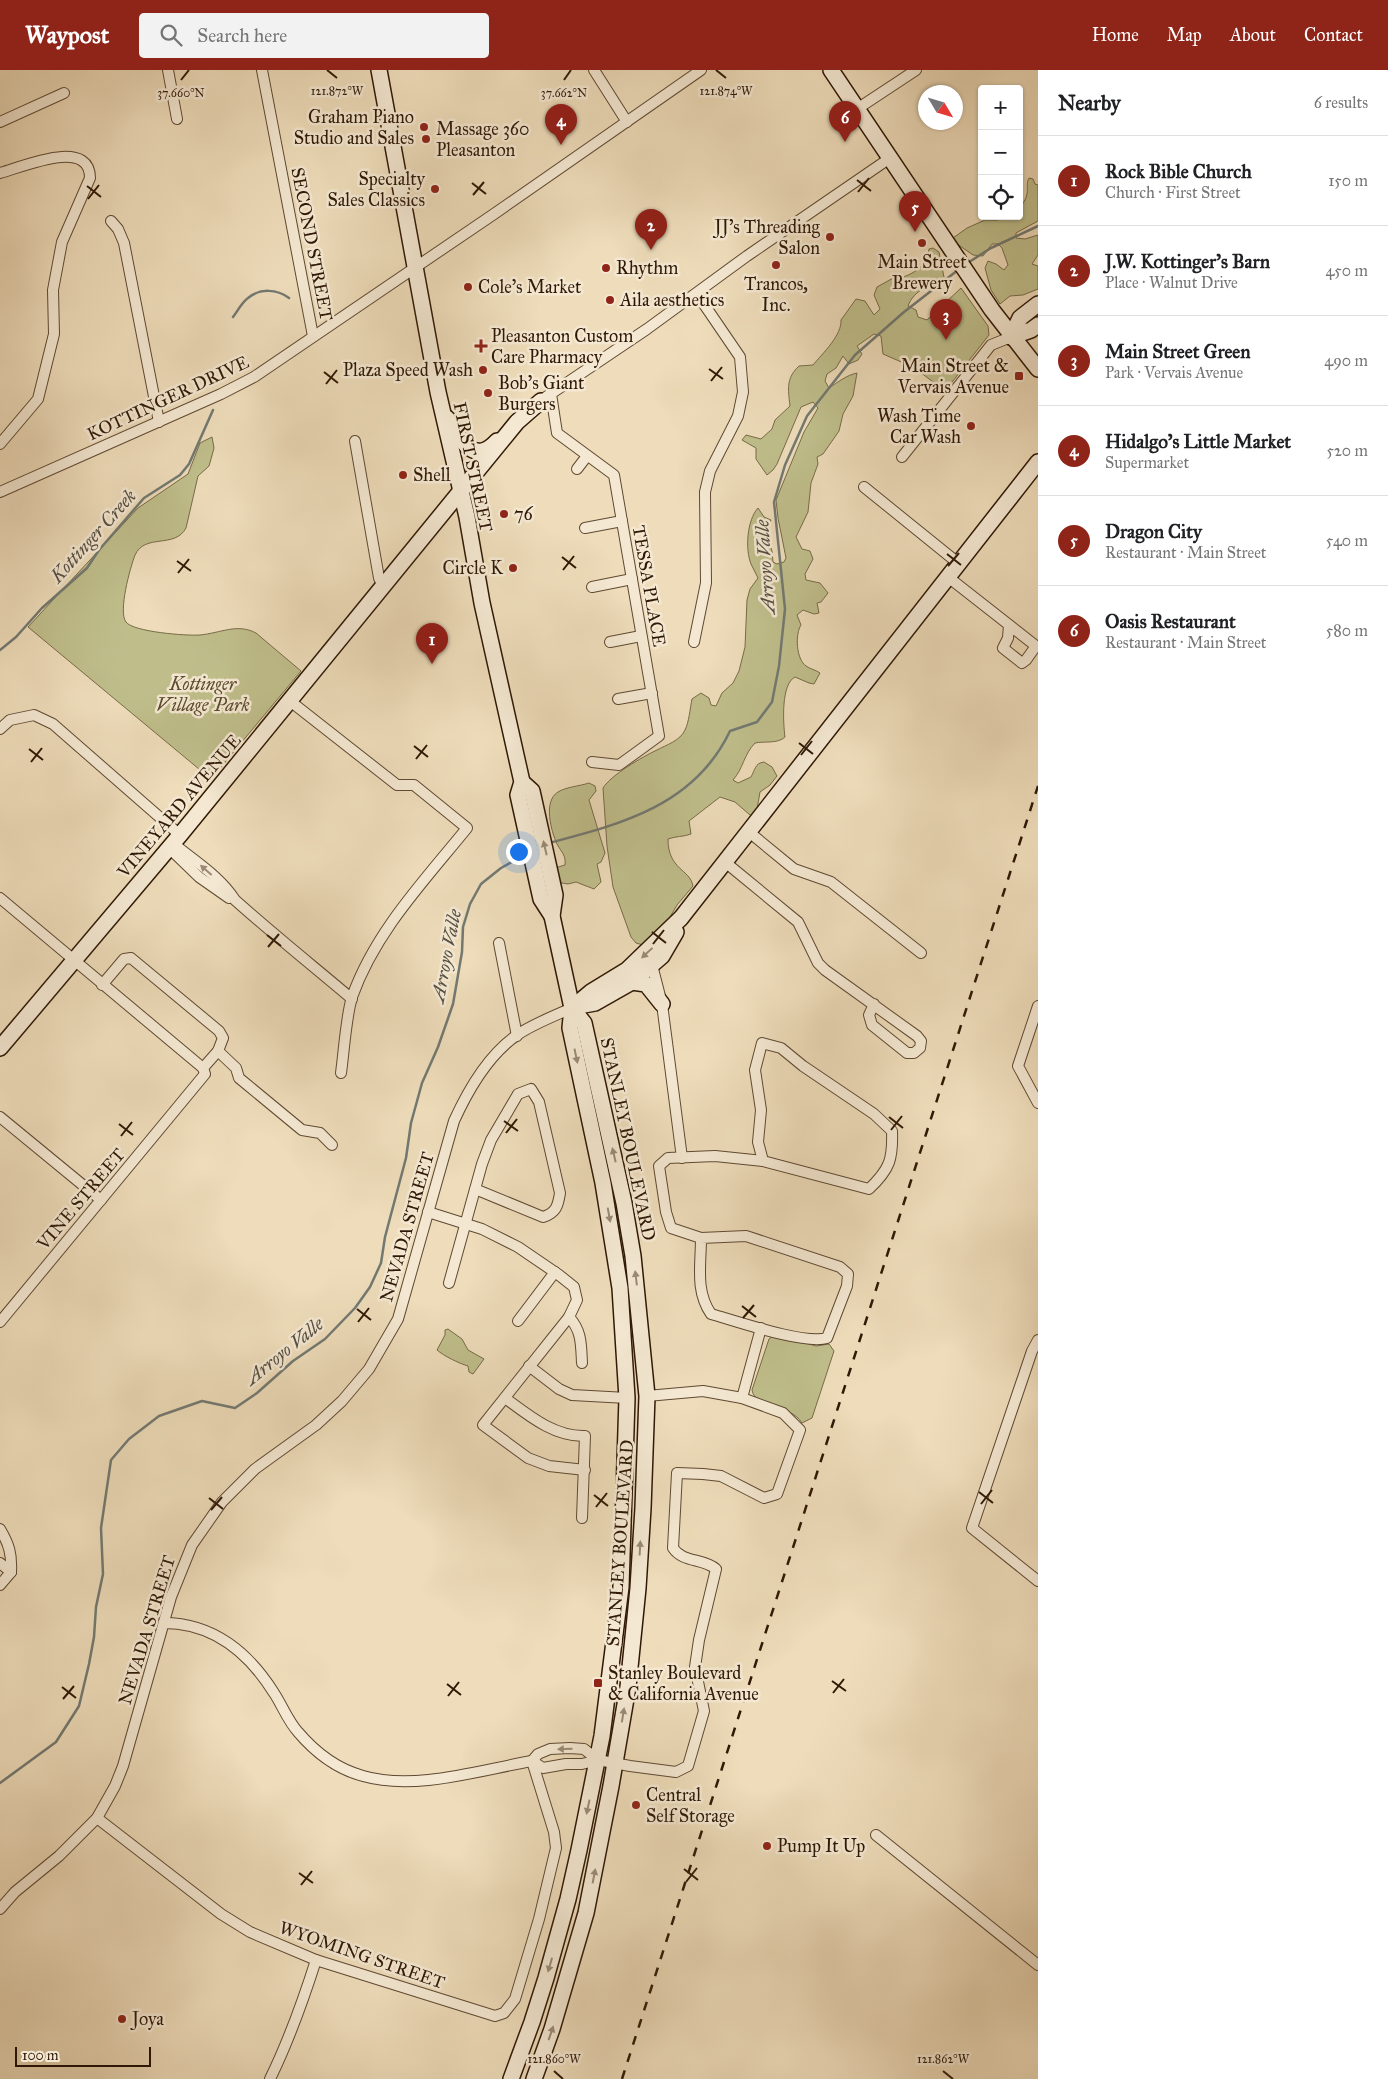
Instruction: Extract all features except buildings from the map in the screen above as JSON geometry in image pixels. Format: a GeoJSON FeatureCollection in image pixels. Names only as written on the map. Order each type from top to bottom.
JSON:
{"type":"FeatureCollection","features":[{"type":"Feature","properties":{"kind":"main road","name":"FIRST STREET"},"geometry":{"type":"LineString","coordinates":[[379,70],[442,411],[467,517],[482,603],[572,1008]]}},
{"type":"Feature","properties":{"kind":"main road"},"geometry":{"type":"LineString","coordinates":[[831,70],[988,306],[1038,369]]}},
{"type":"Feature","properties":{"kind":"main road"},"geometry":{"type":"LineString","coordinates":[[1011,337],[1020,318],[1038,304]]}},
{"type":"Feature","properties":{"kind":"main road"},"geometry":{"type":"LineString","coordinates":[[1011,337],[1032,330],[1038,325]]}},
{"type":"Feature","properties":{"kind":"main road"},"geometry":{"type":"LineString","coordinates":[[442,411],[465,445],[478,452],[485,452],[506,429],[514,426],[546,398]]}},
{"type":"Feature","properties":{"kind":"main road","name":"VINEYARD AVENUE"},"geometry":{"type":"LineString","coordinates":[[0,1048],[174,842],[514,426]]}},
{"type":"Feature","properties":{"kind":"main road"},"geometry":{"type":"LineString","coordinates":[[572,1008],[591,992],[627,970],[681,918],[1038,462]]}},
{"type":"Feature","properties":{"kind":"main road"},"geometry":{"type":"LineString","coordinates":[[572,1008],[595,1003],[632,982],[662,956],[678,929],[681,918]]}},
{"type":"Feature","properties":{"kind":"main road"},"geometry":{"type":"LineString","coordinates":[[632,982],[646,984],[662,1004]]}},
{"type":"Feature","properties":{"kind":"main road","name":"STANLEY BOULEVARD"},"geometry":{"type":"LineString","coordinates":[[511,2079],[532,2022],[566,1908],[598,1760],[610,1683],[621,1587],[627,1398],[620,1288],[603,1183],[570,1028],[572,1008]]}},
{"type":"Feature","properties":{"kind":"main road","name":"STANLEY BOULEVARD"},"geometry":{"type":"LineString","coordinates":[[534,2079],[552,2029],[586,1913],[628,1687],[638,1588],[647,1396],[640,1313],[624,1203],[584,1023],[572,1008]]}},
{"type":"Feature","properties":{"kind":"main road"},"geometry":{"type":"LineString","coordinates":[[620,1288],[628,1300],[637,1380],[647,1396]]}},
{"type":"Feature","properties":{"kind":"main road"},"geometry":{"type":"LineString","coordinates":[[627,1398],[635,1404],[637,1412],[639,1495],[642,1508]]}},
{"type":"Feature","properties":{"kind":"main road"},"geometry":{"type":"LineString","coordinates":[[621,1587],[638,1588]]}},
{"type":"Feature","properties":{"kind":"street"},"geometry":{"type":"LineString","coordinates":[[168,70],[177,119]]}},
{"type":"Feature","properties":{"kind":"street","name":"SECOND STREET"},"geometry":{"type":"LineString","coordinates":[[262,70],[313,336]]}},
{"type":"Feature","properties":{"kind":"street"},"geometry":{"type":"LineString","coordinates":[[594,70],[627,122]]}},
{"type":"Feature","properties":{"kind":"street","name":"KOTTINGER DRIVE"},"geometry":{"type":"LineString","coordinates":[[0,492],[159,422],[254,377],[416,268],[701,70]]}},
{"type":"Feature","properties":{"kind":"street"},"geometry":{"type":"LineString","coordinates":[[857,109],[916,70]]}},
{"type":"Feature","properties":{"kind":"street"},"geometry":{"type":"LineString","coordinates":[[0,122],[64,93]]}},
{"type":"Feature","properties":{"kind":"street"},"geometry":{"type":"LineString","coordinates":[[0,173],[62,156],[75,156],[84,161],[90,168],[90,178],[62,242],[53,290],[54,334],[38,399],[0,444]]}},
{"type":"Feature","properties":{"kind":"street"},"geometry":{"type":"LineString","coordinates":[[546,398],[890,158]]}},
{"type":"Feature","properties":{"kind":"street"},"geometry":{"type":"LineString","coordinates":[[111,221],[118,229],[124,244],[159,422]]}},
{"type":"Feature","properties":{"kind":"street"},"geometry":{"type":"LineString","coordinates":[[694,642],[706,583],[705,492],[710,471],[738,416],[743,392],[740,357],[697,294]]}},
{"type":"Feature","properties":{"kind":"street"},"geometry":{"type":"LineString","coordinates":[[902,457],[991,345],[1011,337]]}},
{"type":"Feature","properties":{"kind":"street","name":"TESSA PLACE"},"geometry":{"type":"LineString","coordinates":[[546,398],[556,433],[614,475],[659,736],[619,765],[592,762]]}},
{"type":"Feature","properties":{"kind":"street"},"geometry":{"type":"LineString","coordinates":[[355,441],[379,578],[384,586]]}},
{"type":"Feature","properties":{"kind":"street"},"geometry":{"type":"LineString","coordinates":[[576,469],[587,456]]}},
{"type":"Feature","properties":{"kind":"street"},"geometry":{"type":"LineString","coordinates":[[864,487],[958,564]]}},
{"type":"Feature","properties":{"kind":"street"},"geometry":{"type":"LineString","coordinates":[[584,528],[622,521]]}},
{"type":"Feature","properties":{"kind":"street"},"geometry":{"type":"LineString","coordinates":[[948,577],[1009,625]]}},
{"type":"Feature","properties":{"kind":"street"},"geometry":{"type":"LineString","coordinates":[[592,587],[632,579]]}},
{"type":"Feature","properties":{"kind":"street"},"geometry":{"type":"LineString","coordinates":[[610,642],[641,636]]}},
{"type":"Feature","properties":{"kind":"street"},"geometry":{"type":"LineString","coordinates":[[618,699],[652,693]]}},
{"type":"Feature","properties":{"kind":"street"},"geometry":{"type":"LineString","coordinates":[[290,701],[397,784],[414,786],[467,828],[386,928],[369,960],[352,999],[341,1073]]}},
{"type":"Feature","properties":{"kind":"street"},"geometry":{"type":"LineString","coordinates":[[0,729],[10,720],[34,715],[53,724],[174,842],[199,877],[234,900],[290,949],[305,959],[352,999]]}},
{"type":"Feature","properties":{"kind":"street"},"geometry":{"type":"LineString","coordinates":[[749,832],[794,870],[831,882],[921,953]]}},
{"type":"Feature","properties":{"kind":"street"},"geometry":{"type":"LineString","coordinates":[[725,862],[798,922],[818,963],[874,1004],[917,1036],[921,1041],[920,1048],[914,1053],[907,1053],[872,1025],[869,1015],[874,1004]]}},
{"type":"Feature","properties":{"kind":"street"},"geometry":{"type":"LineString","coordinates":[[0,898],[204,1071]]}},
{"type":"Feature","properties":{"kind":"street"},"geometry":{"type":"LineString","coordinates":[[499,943],[517,1036]]}},
{"type":"Feature","properties":{"kind":"street"},"geometry":{"type":"LineString","coordinates":[[102,984],[124,959],[131,958],[219,1031],[222,1038],[218,1051],[236,1068],[239,1078],[302,1130],[320,1133],[332,1145]]}},
{"type":"Feature","properties":{"kind":"street"},"geometry":{"type":"LineString","coordinates":[[652,965],[662,1004],[682,1158]]}},
{"type":"Feature","properties":{"kind":"street"},"geometry":{"type":"LineString","coordinates":[[1038,1006],[1018,1066],[1038,1103]]}},
{"type":"Feature","properties":{"kind":"street","name":"NEVADA STREET"},"geometry":{"type":"LineString","coordinates":[[0,1909],[15,1892],[59,1856],[97,1818],[114,1786],[123,1766],[171,1597],[192,1545],[222,1502],[255,1469],[316,1425],[342,1401],[375,1360],[398,1318],[454,1121],[467,1093],[495,1056],[517,1036],[572,1008]]}},
{"type":"Feature","properties":{"kind":"street"},"geometry":{"type":"LineString","coordinates":[[701,1238],[699,1282],[705,1305],[711,1314],[818,1341],[827,1338],[847,1286],[848,1274],[840,1267],[746,1236],[701,1238],[671,1228],[666,1212],[659,1166],[668,1158],[715,1156],[763,1161],[869,1189],[883,1175],[893,1153],[892,1131],[874,1114],[803,1066],[781,1048],[762,1043],[755,1070],[761,1110],[758,1142],[763,1161]]}},
{"type":"Feature","properties":{"kind":"street","name":"VINE STREET"},"geometry":{"type":"LineString","coordinates":[[0,1322],[101,1200],[218,1051]]}},
{"type":"Feature","properties":{"kind":"street"},"geometry":{"type":"LineString","coordinates":[[449,1283],[475,1189],[491,1140],[518,1094],[531,1089],[539,1102],[546,1130],[560,1193],[558,1206],[552,1214],[543,1217],[475,1189]]}},
{"type":"Feature","properties":{"kind":"street"},"geometry":{"type":"LineString","coordinates":[[0,1117],[101,1200]]}},
{"type":"Feature","properties":{"kind":"street"},"geometry":{"type":"LineString","coordinates":[[428,1212],[482,1229],[518,1247],[574,1287],[577,1300],[568,1316],[483,1425],[528,1458],[550,1466],[585,1470]]}},
{"type":"Feature","properties":{"kind":"street"},"geometry":{"type":"LineString","coordinates":[[518,1321],[555,1272]]}},
{"type":"Feature","properties":{"kind":"street"},"geometry":{"type":"LineString","coordinates":[[568,1316],[576,1324],[580,1334],[582,1363]]}},
{"type":"Feature","properties":{"kind":"street"},"geometry":{"type":"LineString","coordinates":[[742,1398],[761,1328]]}},
{"type":"Feature","properties":{"kind":"street"},"geometry":{"type":"LineString","coordinates":[[1038,1340],[1032,1351],[972,1528],[1038,1581]]}},
{"type":"Feature","properties":{"kind":"street"},"geometry":{"type":"LineString","coordinates":[[528,1366],[559,1389],[572,1395],[627,1398]]}},
{"type":"Feature","properties":{"kind":"street"},"geometry":{"type":"LineString","coordinates":[[532,1761],[542,1768],[566,1764],[582,1764],[598,1760],[676,1772],[688,1766],[704,1711],[695,1667],[699,1640],[716,1569],[710,1564],[682,1558],[673,1548],[677,1474],[721,1476],[764,1498],[777,1494],[800,1430],[783,1413],[742,1398],[703,1390],[647,1396]]}},
{"type":"Feature","properties":{"kind":"street"},"geometry":{"type":"LineString","coordinates":[[505,1398],[541,1425],[576,1436],[585,1436],[582,1518]]}},
{"type":"Feature","properties":{"kind":"street"},"geometry":{"type":"LineString","coordinates":[[0,1529],[9,1544],[12,1556],[11,1572],[0,1585]]}},
{"type":"Feature","properties":{"kind":"street"},"geometry":{"type":"LineString","coordinates":[[0,1563],[11,1572]]}},
{"type":"Feature","properties":{"kind":"street"},"geometry":{"type":"LineString","coordinates":[[164,1623],[194,1626],[239,1650],[256,1667],[302,1736],[333,1764],[363,1776],[390,1780],[427,1780],[532,1761],[538,1754],[550,1749],[584,1749],[598,1760]]}},
{"type":"Feature","properties":{"kind":"street","name":"WYOMING STREET"},"geometry":{"type":"LineString","coordinates":[[97,1818],[221,1914],[250,1932],[316,1960],[495,2016],[504,2013],[515,2000],[539,1919],[556,1848],[554,1832],[532,1761]]}},
{"type":"Feature","properties":{"kind":"street"},"geometry":{"type":"LineString","coordinates":[[876,1835],[1038,1965]]}},
{"type":"Feature","properties":{"kind":"street"},"geometry":{"type":"LineString","coordinates":[[270,2079],[286,2047],[304,2000],[316,1960]]}},
{"type":"Feature","properties":{"kind":"green space"},"geometry":{"type":"Polygon","coordinates":[[[1029,178],[1033,179],[1035,184],[1038,185],[1038,221],[1016,233],[1016,238],[1025,239],[1038,235],[1038,255],[1032,264],[1038,266],[1038,289],[1023,295],[1010,296],[1000,304],[991,290],[985,268],[988,261],[1004,270],[1008,265],[1002,248],[998,244],[992,244],[983,256],[973,255],[953,241],[953,238],[967,228],[985,220],[1023,220],[1023,204],[1027,194],[1029,178]]]}},
{"type":"Feature","properties":{"kind":"green space"},"geometry":{"type":"Polygon","coordinates":[[[933,248],[939,252],[945,282],[934,284],[918,292],[908,306],[916,310],[918,317],[927,320],[961,288],[988,326],[989,335],[945,391],[908,363],[906,364],[883,354],[881,336],[874,334],[857,346],[862,354],[858,360],[849,364],[843,356],[836,368],[827,374],[825,381],[829,388],[846,377],[857,373],[853,396],[843,414],[839,431],[823,454],[817,457],[818,464],[811,483],[808,512],[796,537],[802,549],[810,551],[813,559],[805,574],[806,580],[820,583],[828,593],[821,602],[817,603],[819,613],[814,614],[803,610],[797,615],[801,625],[797,640],[800,658],[806,666],[820,673],[814,684],[795,677],[790,681],[784,704],[785,737],[775,741],[755,743],[733,780],[738,783],[751,777],[756,767],[764,762],[772,767],[777,776],[770,785],[760,792],[756,815],[750,815],[735,802],[720,797],[689,821],[691,834],[668,839],[671,857],[688,876],[693,886],[677,905],[663,929],[643,945],[636,943],[631,937],[613,887],[607,846],[603,788],[627,767],[683,734],[692,699],[701,693],[709,698],[711,705],[716,706],[722,693],[733,683],[739,671],[745,647],[747,600],[750,589],[758,578],[751,564],[748,551],[748,535],[751,520],[758,508],[764,517],[771,520],[765,533],[772,551],[773,562],[777,564],[784,562],[786,558],[776,500],[804,432],[818,408],[813,402],[801,407],[777,464],[767,475],[756,459],[756,448],[742,440],[746,435],[761,439],[772,429],[775,420],[790,406],[790,379],[795,370],[799,366],[813,365],[827,349],[838,332],[841,320],[856,299],[865,301],[874,315],[880,309],[874,295],[877,287],[895,277],[903,277],[916,270],[924,264],[928,257],[929,249],[933,248]]]}},
{"type":"Feature","properties":{"kind":"green space","name":"Kottinger Village Park"},"geometry":{"type":"Polygon","coordinates":[[[212,437],[214,448],[209,466],[198,476],[186,528],[175,538],[146,544],[135,555],[124,600],[124,617],[126,622],[139,628],[173,634],[200,635],[235,629],[249,630],[256,633],[301,671],[211,779],[28,627],[138,508],[188,474],[200,443],[212,437]]]}},
{"type":"Feature","properties":{"kind":"green space"},"geometry":{"type":"Polygon","coordinates":[[[589,783],[595,786],[596,791],[589,800],[605,853],[601,862],[597,864],[601,882],[594,889],[576,882],[568,884],[556,882],[555,868],[565,865],[565,859],[557,844],[550,816],[553,796],[565,789],[589,783]]]}},
{"type":"Feature","properties":{"kind":"green space"},"geometry":{"type":"Polygon","coordinates":[[[448,1329],[462,1339],[468,1350],[484,1359],[473,1374],[469,1372],[468,1366],[443,1355],[437,1350],[445,1335],[445,1330],[448,1329]]]}},
{"type":"Feature","properties":{"kind":"green space"},"geometry":{"type":"Polygon","coordinates":[[[778,1335],[816,1346],[829,1344],[834,1351],[812,1418],[802,1423],[790,1412],[766,1404],[755,1396],[752,1390],[769,1339],[778,1335]]]}},
{"type":"Feature","properties":{"kind":"waterway","name":"Arroyo Valle"},"geometry":{"type":"LineString","coordinates":[[966,264],[991,248],[1038,226]]}},
{"type":"Feature","properties":{"kind":"waterway","name":"Arroyo Valle"},"geometry":{"type":"LineString","coordinates":[[549,843],[629,819],[654,808],[677,794],[697,777],[715,756],[730,731],[757,722],[772,702],[779,666],[785,609],[774,502],[785,465],[807,416],[855,355],[904,312],[958,270]]}},
{"type":"Feature","properties":{"kind":"waterway","name":"Kottinger Creek"},"geometry":{"type":"LineString","coordinates":[[233,317],[246,300],[263,291],[274,291],[289,298]]}},
{"type":"Feature","properties":{"kind":"waterway","name":"Kottinger Creek"},"geometry":{"type":"LineString","coordinates":[[0,650],[16,637],[42,608],[87,568],[99,550],[144,498],[180,475],[189,464],[213,410]]}},
{"type":"Feature","properties":{"kind":"waterway","name":"Arroyo Valle"},"geometry":{"type":"LineString","coordinates":[[0,1783],[56,1742],[79,1706],[94,1637],[96,1607],[103,1574],[101,1528],[111,1460],[129,1439],[159,1416],[202,1401],[235,1408],[257,1393],[293,1361],[325,1339],[355,1308],[370,1287],[381,1263],[385,1237],[406,1158],[411,1123],[422,1083],[438,1047],[453,1004],[462,952],[463,927],[470,904],[481,884],[501,868],[526,854]]}},
{"type":"Feature","properties":{"kind":"railway"},"geometry":{"type":"LineString","coordinates":[[622,2079],[1038,786]]}},
{"type":"Feature","properties":{"kind":"place","name":"Graham Piano Studio and Sales"},"geometry":{"type":"Point","coordinates":[424,127]}},
{"type":"Feature","properties":{"kind":"place","name":"Massage 360 Pleasanton"},"geometry":{"type":"Point","coordinates":[426,139]}},
{"type":"Feature","properties":{"kind":"place","name":"Oasis Restaurant"},"geometry":{"type":"Point","coordinates":[845,142]}},
{"type":"Feature","properties":{"kind":"place","name":"Hidalgo's Little Market"},"geometry":{"type":"Point","coordinates":[561,145]}},
{"type":"Feature","properties":{"kind":"place","name":"Specialty Sales Classics"},"geometry":{"type":"Point","coordinates":[435,189]}},
{"type":"Feature","properties":{"kind":"place","name":"Dragon City"},"geometry":{"type":"Point","coordinates":[915,232]}},
{"type":"Feature","properties":{"kind":"place","name":"JJ’s Threading Salon"},"geometry":{"type":"Point","coordinates":[830,237]}},
{"type":"Feature","properties":{"kind":"place","name":"Main Street Brewery"},"geometry":{"type":"Point","coordinates":[922,243]}},
{"type":"Feature","properties":{"kind":"place","name":"J.W. Kottinger's Barn"},"geometry":{"type":"Point","coordinates":[651,250]}},
{"type":"Feature","properties":{"kind":"place","name":"Trancos, Inc."},"geometry":{"type":"Point","coordinates":[776,265]}},
{"type":"Feature","properties":{"kind":"place","name":"Rhythm"},"geometry":{"type":"Point","coordinates":[606,268]}},
{"type":"Feature","properties":{"kind":"place","name":"Cole's Market"},"geometry":{"type":"Point","coordinates":[468,287]}},
{"type":"Feature","properties":{"kind":"place","name":"Aila aesthetics"},"geometry":{"type":"Point","coordinates":[610,300]}},
{"type":"Feature","properties":{"kind":"place","name":"Main Street Green"},"geometry":{"type":"Point","coordinates":[946,340]}},
{"type":"Feature","properties":{"kind":"place","name":"Pleasanton Custom Care Pharmacy"},"geometry":{"type":"Point","coordinates":[481,346]}},
{"type":"Feature","properties":{"kind":"place","name":"Plaza Speed Wash"},"geometry":{"type":"Point","coordinates":[483,370]}},
{"type":"Feature","properties":{"kind":"place","name":"Main Street & Vervais Avenue"},"geometry":{"type":"Point","coordinates":[1019,376]}},
{"type":"Feature","properties":{"kind":"place","name":"Bob's Giant Burgers"},"geometry":{"type":"Point","coordinates":[488,393]}},
{"type":"Feature","properties":{"kind":"place","name":"Wash Time Car Wash"},"geometry":{"type":"Point","coordinates":[971,426]}},
{"type":"Feature","properties":{"kind":"place","name":"Shell"},"geometry":{"type":"Point","coordinates":[403,475]}},
{"type":"Feature","properties":{"kind":"place","name":"76"},"geometry":{"type":"Point","coordinates":[504,514]}},
{"type":"Feature","properties":{"kind":"place","name":"Circle K"},"geometry":{"type":"Point","coordinates":[513,568]}},
{"type":"Feature","properties":{"kind":"place","name":"Rock Bible Church"},"geometry":{"type":"Point","coordinates":[432,664]}},
{"type":"Feature","properties":{"kind":"place","name":"Stanley Boulevard & California Avenue"},"geometry":{"type":"Point","coordinates":[598,1683]}},
{"type":"Feature","properties":{"kind":"place","name":"Central Self Storage"},"geometry":{"type":"Point","coordinates":[636,1805]}},
{"type":"Feature","properties":{"kind":"place","name":"Pump It Up"},"geometry":{"type":"Point","coordinates":[767,1846]}},
{"type":"Feature","properties":{"kind":"place","name":"Joya"},"geometry":{"type":"Point","coordinates":[122,2019]}}]}
